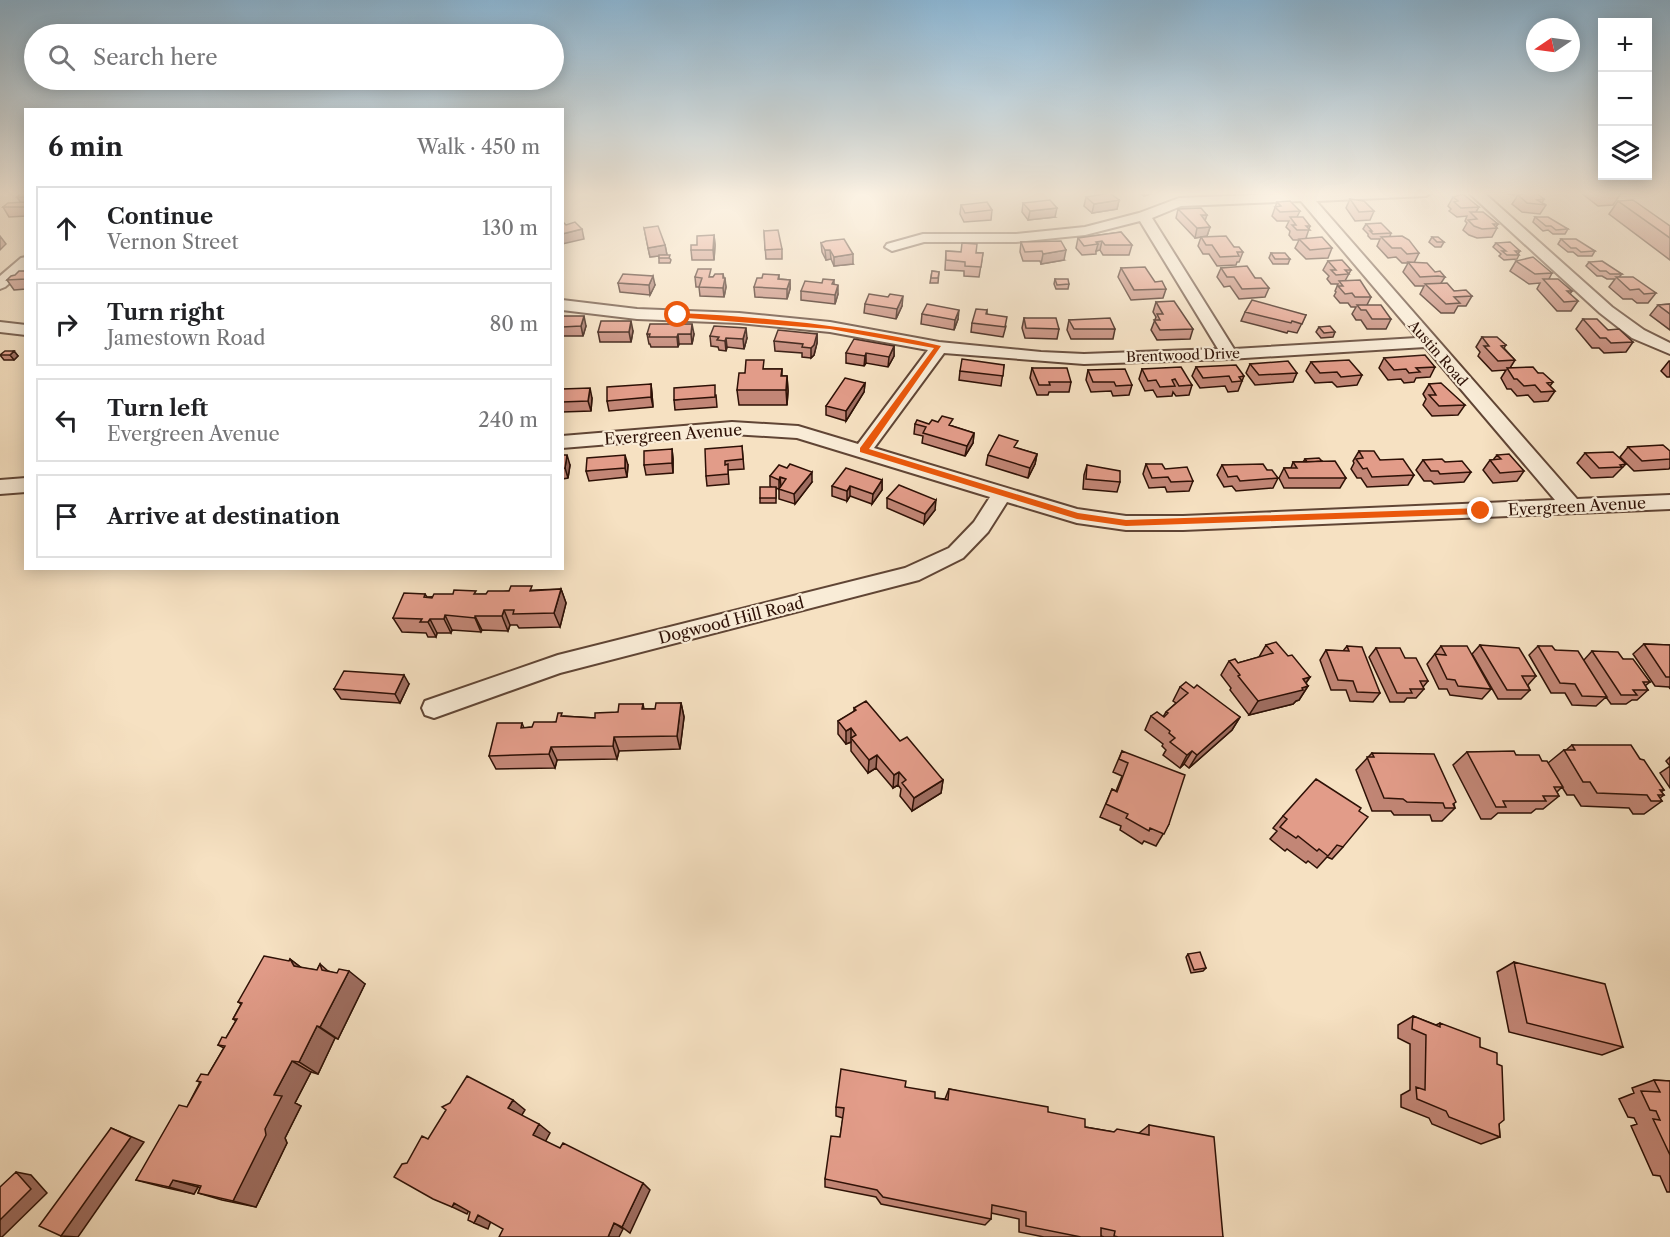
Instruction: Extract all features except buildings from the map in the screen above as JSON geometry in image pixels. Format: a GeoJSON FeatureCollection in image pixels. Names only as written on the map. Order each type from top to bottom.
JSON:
{"type":"FeatureCollection","features":[{"type":"Feature","properties":{"kind":"street"},"geometry":{"type":"LineString","coordinates":[[1165,250],[1228,354]]}},
{"type":"Feature","properties":{"kind":"street","name":"Austin Road"},"geometry":{"type":"LineString","coordinates":[[1350,250],[1572,507]]}},
{"type":"Feature","properties":{"kind":"street"},"geometry":{"type":"LineString","coordinates":[[1539,250],[1606,310],[1638,334],[1670,349]]}},
{"type":"Feature","properties":{"kind":"street"},"geometry":{"type":"LineString","coordinates":[[0,284],[24,263]]}},
{"type":"Feature","properties":{"kind":"street","name":"Brentwood Drive"},"geometry":{"type":"LineString","coordinates":[[564,305],[637,314],[739,318],[830,327],[939,347],[1084,359],[1228,354],[1428,342]]}},
{"type":"Feature","properties":{"kind":"street"},"geometry":{"type":"LineString","coordinates":[[0,327],[24,330]]}},
{"type":"Feature","properties":{"kind":"street"},"geometry":{"type":"LineString","coordinates":[[863,450],[939,347]]}},
{"type":"Feature","properties":{"kind":"street","name":"Evergreen Avenue"},"geometry":{"type":"LineString","coordinates":[[564,442],[732,428],[798,432],[1077,516],[1126,523],[1183,523],[1670,502]]}},
{"type":"Feature","properties":{"kind":"street"},"geometry":{"type":"LineString","coordinates":[[0,487],[24,484]]}},
{"type":"Feature","properties":{"kind":"street","name":"Dogwood Hill Road"},"geometry":{"type":"LineString","coordinates":[[434,708],[558,664],[911,574],[956,553],[981,527],[1002,494]]}},
{"type":"Feature","properties":{"kind":"route"},"geometry":{"type":"LineString","coordinates":[[678,315],[739,318],[830,327],[939,347],[863,450],[1077,516],[1126,523],[1183,523],[1481,511]]}}]}
